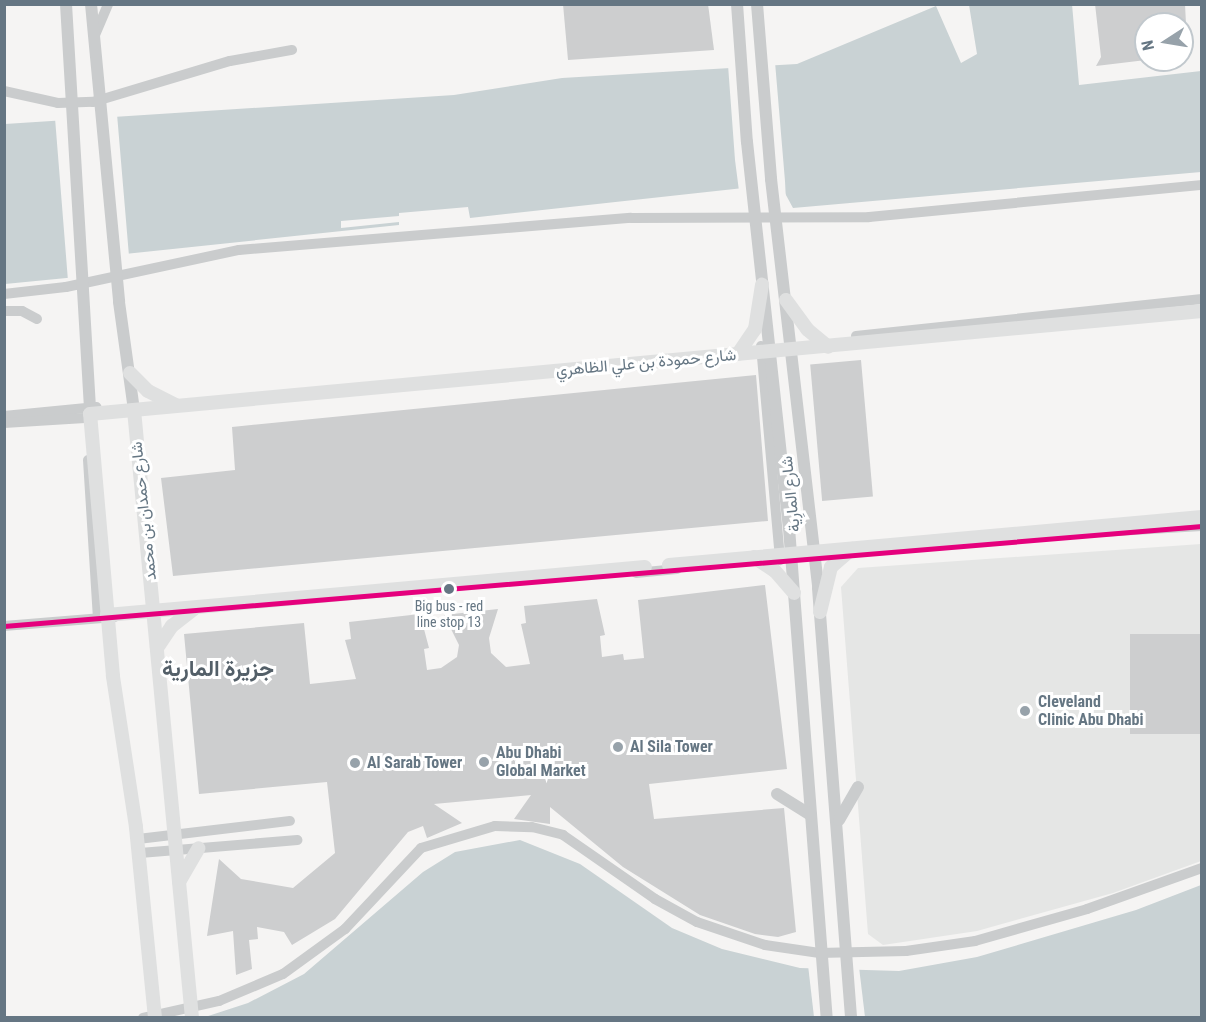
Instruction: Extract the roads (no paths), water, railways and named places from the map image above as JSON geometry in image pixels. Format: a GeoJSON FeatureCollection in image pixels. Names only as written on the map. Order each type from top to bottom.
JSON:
{"type":"FeatureCollection","features":[{"type":"Feature","properties":{"kind":"main road"},"geometry":{"type":"LineString","coordinates":[[738,354],[755,329],[762,285]]}},
{"type":"Feature","properties":{"kind":"main road"},"geometry":{"type":"LineString","coordinates":[[786,300],[808,330],[828,347]]}},
{"type":"Feature","properties":{"kind":"main road"},"geometry":{"type":"LineString","coordinates":[[1195,312],[1202,300]]}},
{"type":"Feature","properties":{"kind":"main road","name":"شارع حمودة بن علي الظاهري"},"geometry":{"type":"LineString","coordinates":[[86,414],[738,354],[765,349],[793,350],[828,347],[1195,312]]}},
{"type":"Feature","properties":{"kind":"main road"},"geometry":{"type":"LineString","coordinates":[[130,373],[155,396],[178,406]]}},
{"type":"Feature","properties":{"kind":"main road","name":"شارع حمدان بن محمد"},"geometry":{"type":"LineString","coordinates":[[134,410],[192,1017]]}},
{"type":"Feature","properties":{"kind":"main road"},"geometry":{"type":"LineString","coordinates":[[86,414],[103,616],[139,846],[155,1017]]}},
{"type":"Feature","properties":{"kind":"main road"},"geometry":{"type":"LineString","coordinates":[[669,565],[754,557],[785,557],[814,551],[1202,517]]}},
{"type":"Feature","properties":{"kind":"main road"},"geometry":{"type":"LineString","coordinates":[[820,612],[831,567],[855,548]]}},
{"type":"Feature","properties":{"kind":"main road"},"geometry":{"type":"LineString","coordinates":[[754,557],[775,571],[794,593]]}},
{"type":"Feature","properties":{"kind":"main road"},"geometry":{"type":"LineString","coordinates":[[103,616],[645,567]]}},
{"type":"Feature","properties":{"kind":"main road"},"geometry":{"type":"LineString","coordinates":[[157,648],[172,626],[194,609]]}},
{"type":"Feature","properties":{"kind":"main road"},"geometry":{"type":"LineString","coordinates":[[178,884],[199,848]]}},
{"type":"Feature","properties":{"kind":"street"},"geometry":{"type":"LineString","coordinates":[[66,4],[86,414]]}},
{"type":"Feature","properties":{"kind":"street","name":"شارع حمدان بن محمد"},"geometry":{"type":"LineString","coordinates":[[91,4],[134,410]]}},
{"type":"Feature","properties":{"kind":"street"},"geometry":{"type":"LineString","coordinates":[[94,43],[108,4]]}},
{"type":"Feature","properties":{"kind":"street","name":"شارع المارِية"},"geometry":{"type":"LineString","coordinates":[[737,4],[762,285],[765,349],[785,557],[794,593],[827,1017]]}},
{"type":"Feature","properties":{"kind":"street","name":"شارع المارِية"},"geometry":{"type":"LineString","coordinates":[[757,4],[820,612],[851,1017]]}},
{"type":"Feature","properties":{"kind":"street"},"geometry":{"type":"LineString","coordinates":[[4,91],[46,102],[93,102],[230,61],[292,50]]}},
{"type":"Feature","properties":{"kind":"street"},"geometry":{"type":"LineString","coordinates":[[4,294],[66,287],[239,250],[631,218],[869,217],[1202,185]]}},
{"type":"Feature","properties":{"kind":"street"},"geometry":{"type":"LineString","coordinates":[[4,423],[765,349],[1202,300]]}},
{"type":"Feature","properties":{"kind":"street"},"geometry":{"type":"LineString","coordinates":[[4,311],[22,311],[37,319]]}},
{"type":"Feature","properties":{"kind":"street"},"geometry":{"type":"LineString","coordinates":[[4,416],[86,414]]}},
{"type":"Feature","properties":{"kind":"street"},"geometry":{"type":"LineString","coordinates":[[4,626],[785,557],[1202,526]]}},
{"type":"Feature","properties":{"kind":"street"},"geometry":{"type":"LineString","coordinates":[[837,827],[858,788]]}},
{"type":"Feature","properties":{"kind":"street"},"geometry":{"type":"LineString","coordinates":[[777,794],[811,815]]}},
{"type":"Feature","properties":{"kind":"street"},"geometry":{"type":"LineString","coordinates":[[139,846],[174,843],[290,821]]}},
{"type":"Feature","properties":{"kind":"street"},"geometry":{"type":"LineString","coordinates":[[143,1017],[219,1001],[283,974],[345,929],[421,848],[495,826],[532,827],[563,835],[654,899],[697,922],[765,945],[819,953],[906,951],[975,941],[1087,909],[1202,868]]}},
{"type":"Feature","properties":{"kind":"street"},"geometry":{"type":"LineString","coordinates":[[174,843],[199,848],[297,840]]}},
{"type":"Feature","properties":{"kind":"place","name":"Big bus - red line stop 13"},"geometry":{"type":"Point","coordinates":[449,589]}},
{"type":"Feature","properties":{"kind":"place","name":"Cleveland Clinic Abu Dhabi"},"geometry":{"type":"Point","coordinates":[1025,711]}},
{"type":"Feature","properties":{"kind":"place","name":"Al Sila Tower"},"geometry":{"type":"Point","coordinates":[618,747]}},
{"type":"Feature","properties":{"kind":"place","name":"Abu Dhabi Global Market"},"geometry":{"type":"Point","coordinates":[484,762]}},
{"type":"Feature","properties":{"kind":"place","name":"Al Sarab Tower"},"geometry":{"type":"Point","coordinates":[355,763]}},
{"type":"Feature","properties":{"kind":"district","name":"جزيرة المارية"},"geometry":{"type":"Point","coordinates":[218,669]}}]}
